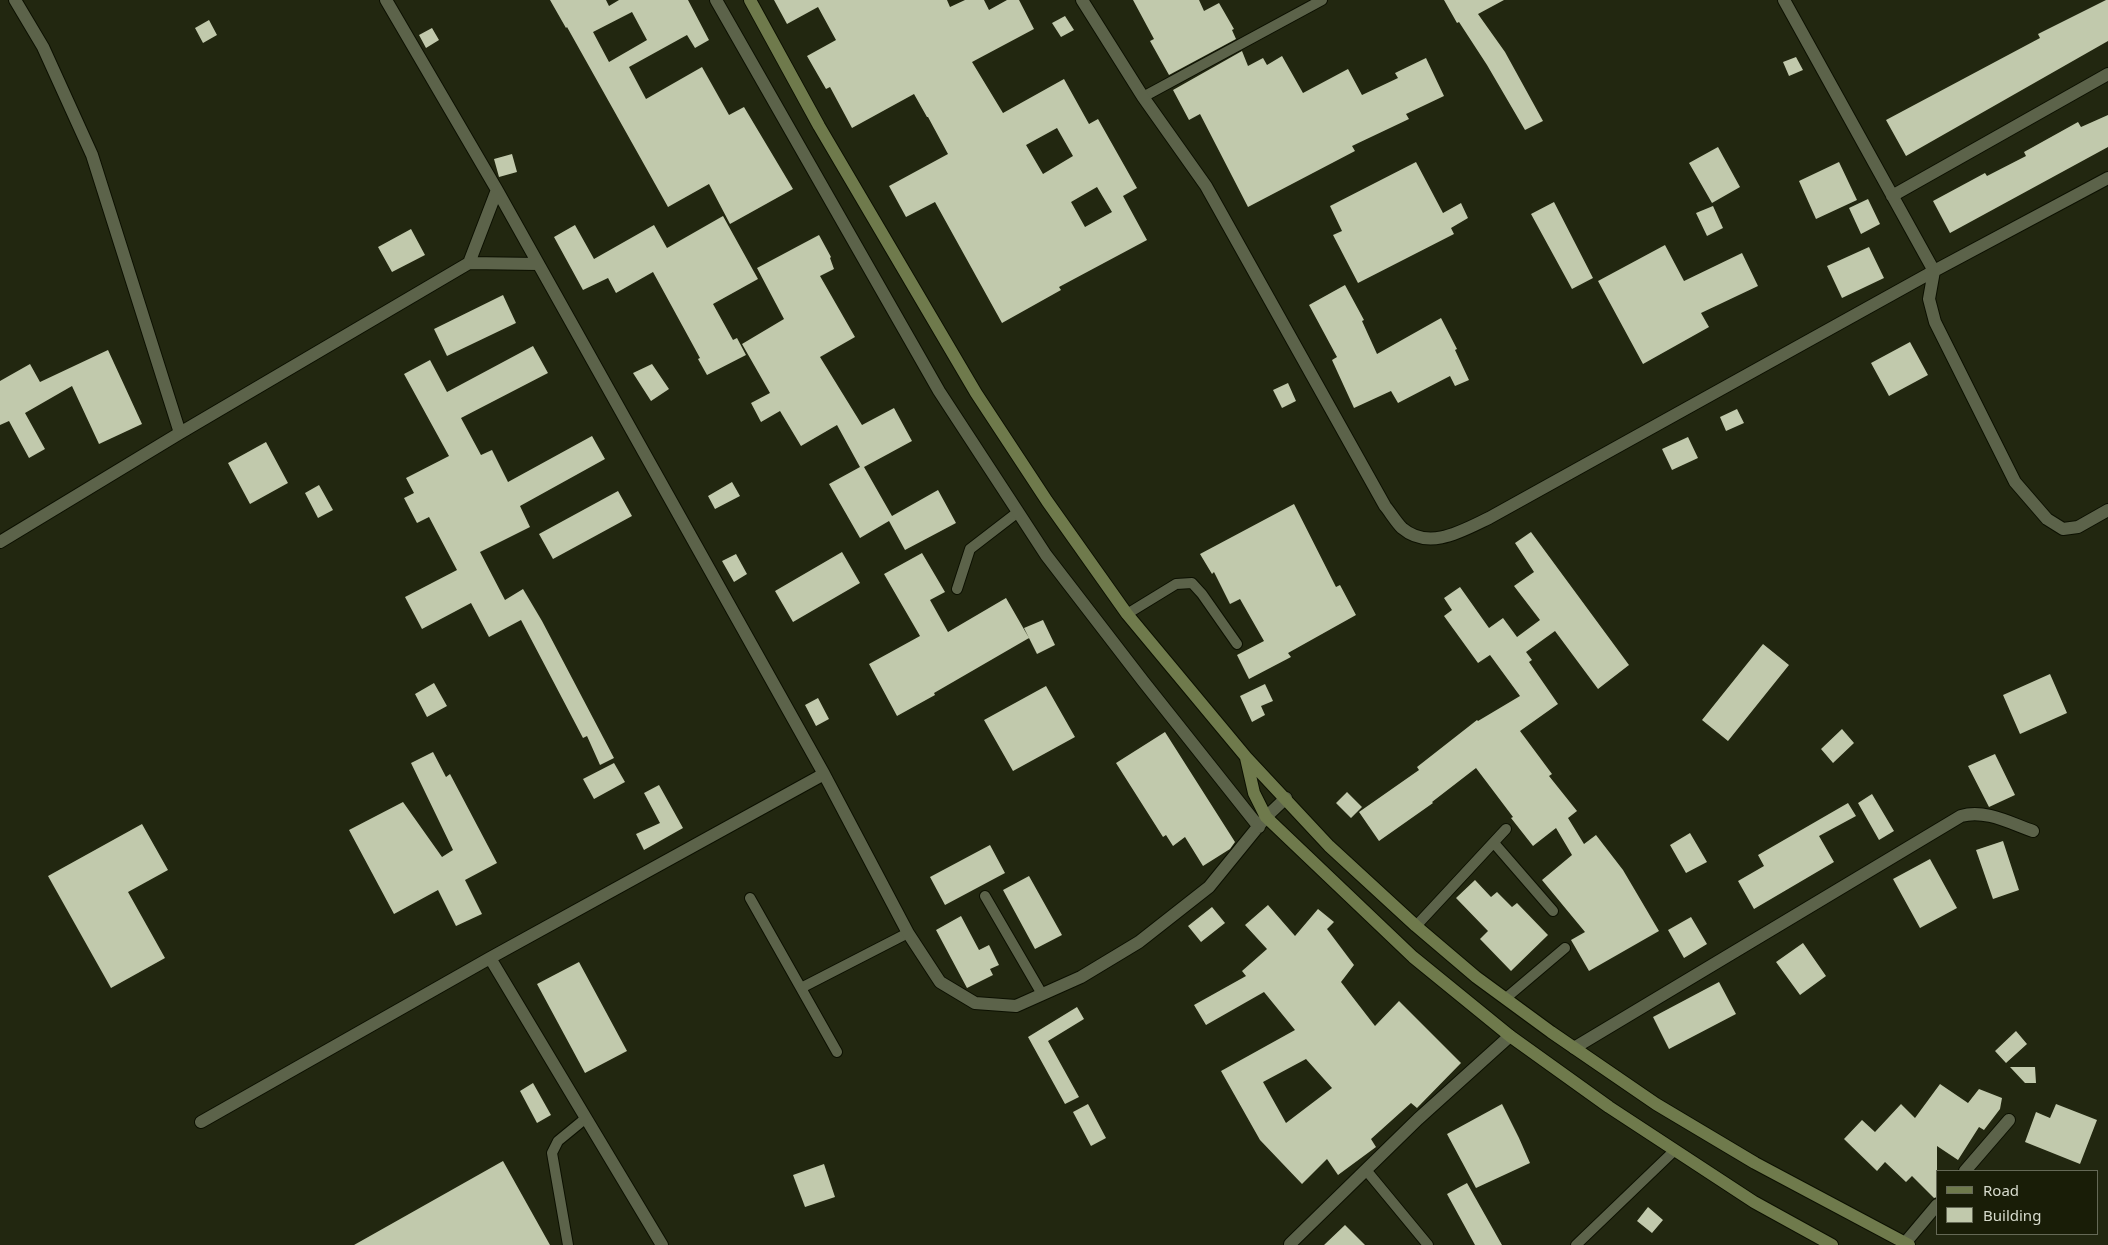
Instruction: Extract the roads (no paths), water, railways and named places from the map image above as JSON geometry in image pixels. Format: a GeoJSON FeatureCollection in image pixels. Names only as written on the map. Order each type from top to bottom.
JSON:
{"type":"FeatureCollection","features":[{"type":"Feature","properties":{"kind":"main road"},"geometry":{"type":"LineString","coordinates":[[750,0],[819,126],[976,393],[1127,614],[1246,757],[1329,846],[1416,926],[1476,977],[1574,1048],[1656,1104],[1730,1148],[1907,1244]]}},
{"type":"Feature","properties":{"kind":"main road"},"geometry":{"type":"LineString","coordinates":[[1246,757],[1263,822],[1413,957],[1510,1036],[1609,1107],[1754,1202],[1832,1245]]}},
{"type":"Feature","properties":{"kind":"street"},"geometry":{"type":"LineString","coordinates":[[15,0],[43,47],[92,156],[180,432]]}},
{"type":"Feature","properties":{"kind":"street"},"geometry":{"type":"LineString","coordinates":[[386,0],[497,190],[824,774],[908,933],[940,982],[975,1003],[1016,1006],[1081,977],[1138,942],[1209,887],[1263,822],[1286,798]]}},
{"type":"Feature","properties":{"kind":"street"},"geometry":{"type":"LineString","coordinates":[[716,0],[939,391],[1018,512],[1046,554],[1143,680],[1263,822]]}},
{"type":"Feature","properties":{"kind":"street"},"geometry":{"type":"LineString","coordinates":[[1082,0],[1143,97],[1206,186],[1385,506],[1402,528],[1424,540],[1452,535],[1489,518],[1934,271],[2108,178]]}},
{"type":"Feature","properties":{"kind":"street"},"geometry":{"type":"LineString","coordinates":[[1784,0],[1934,271],[1929,298],[1935,322],[2015,482],[2047,519],[2063,529],[2078,526],[2108,510]]}},
{"type":"Feature","properties":{"kind":"street"},"geometry":{"type":"LineString","coordinates":[[1892,196],[2108,74]]}},
{"type":"Feature","properties":{"kind":"street"},"geometry":{"type":"LineString","coordinates":[[469,263],[497,190]]}},
{"type":"Feature","properties":{"kind":"street"},"geometry":{"type":"LineString","coordinates":[[0,542],[180,432],[469,263],[538,264]]}},
{"type":"Feature","properties":{"kind":"street"},"geometry":{"type":"LineString","coordinates":[[200,1122],[490,958],[824,774]]}},
{"type":"Feature","properties":{"kind":"street"},"geometry":{"type":"LineString","coordinates":[[1574,1048],[1961,816],[1972,813],[1989,815],[2033,830]]}},
{"type":"Feature","properties":{"kind":"street"},"geometry":{"type":"LineString","coordinates":[[490,958],[662,1245]]}},
{"type":"Feature","properties":{"kind":"street"},"geometry":{"type":"LineString","coordinates":[[1290,1244],[1418,1119],[1510,1036]]}},
{"type":"Feature","properties":{"kind":"street"},"geometry":{"type":"LineString","coordinates":[[1966,1170],[2008,1120]]}},
{"type":"Feature","properties":{"kind":"street"},"geometry":{"type":"LineString","coordinates":[[1907,1244],[1936,1206]]}},
{"type":"Feature","properties":{"kind":"lane"},"geometry":{"type":"LineString","coordinates":[[1143,97],[1322,0]]}},
{"type":"Feature","properties":{"kind":"lane"},"geometry":{"type":"LineString","coordinates":[[957,589],[970,548],[1018,512]]}},
{"type":"Feature","properties":{"kind":"lane"},"geometry":{"type":"LineString","coordinates":[[1127,614],[1176,584],[1192,582],[1237,644]]}},
{"type":"Feature","properties":{"kind":"lane"},"geometry":{"type":"LineString","coordinates":[[1416,926],[1506,829]]}},
{"type":"Feature","properties":{"kind":"lane"},"geometry":{"type":"LineString","coordinates":[[1494,842],[1553,910]]}},
{"type":"Feature","properties":{"kind":"lane"},"geometry":{"type":"LineString","coordinates":[[985,896],[1042,994]]}},
{"type":"Feature","properties":{"kind":"lane"},"geometry":{"type":"LineString","coordinates":[[750,898],[837,1052]]}},
{"type":"Feature","properties":{"kind":"lane"},"geometry":{"type":"LineString","coordinates":[[801,988],[908,933]]}},
{"type":"Feature","properties":{"kind":"lane"},"geometry":{"type":"LineString","coordinates":[[1506,998],[1565,948]]}},
{"type":"Feature","properties":{"kind":"lane"},"geometry":{"type":"LineString","coordinates":[[568,1245],[552,1153],[558,1141],[586,1118]]}},
{"type":"Feature","properties":{"kind":"lane"},"geometry":{"type":"LineString","coordinates":[[1576,1245],[1675,1150]]}},
{"type":"Feature","properties":{"kind":"lane"},"geometry":{"type":"LineString","coordinates":[[1366,1170],[1428,1245]]}}]}
